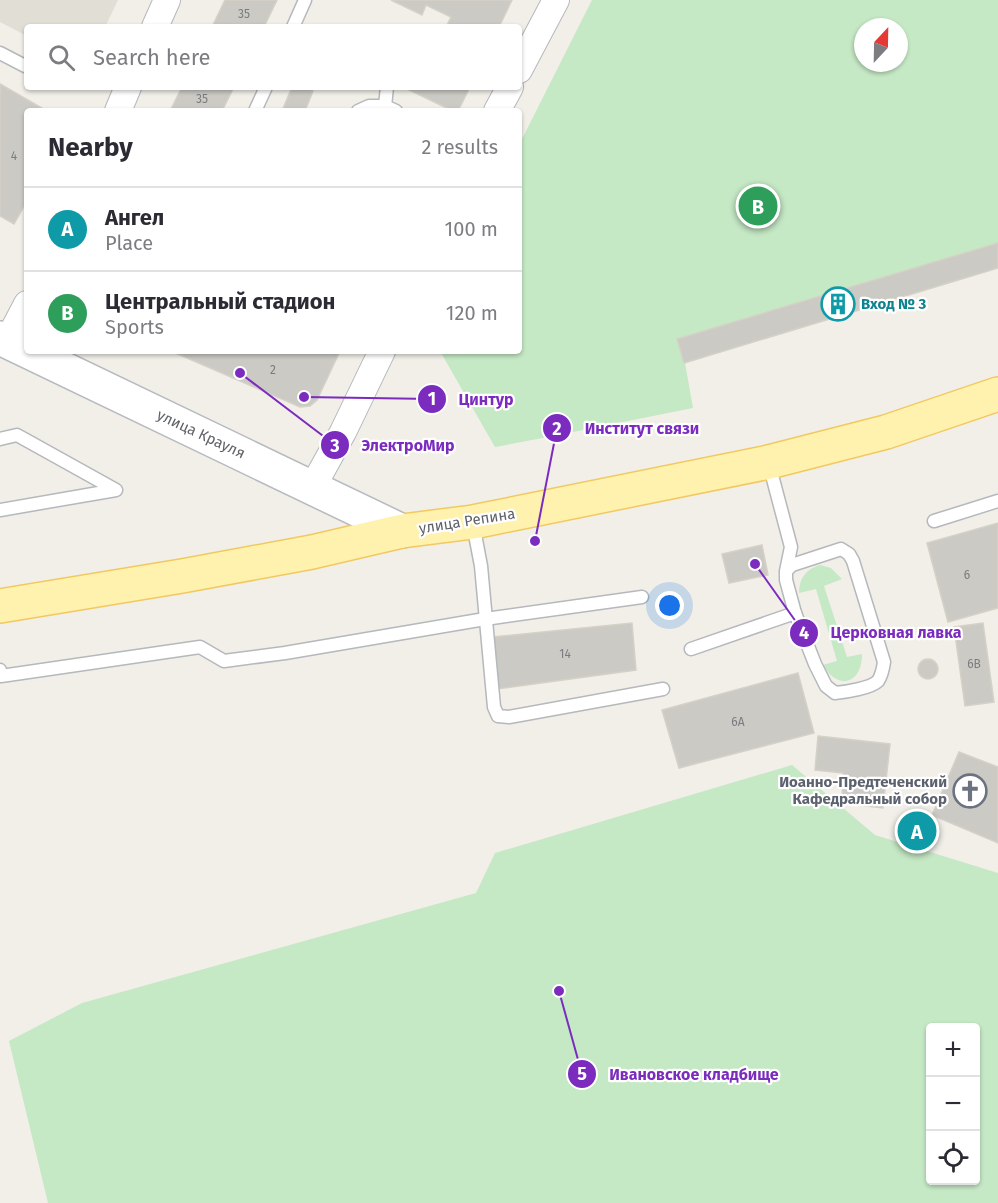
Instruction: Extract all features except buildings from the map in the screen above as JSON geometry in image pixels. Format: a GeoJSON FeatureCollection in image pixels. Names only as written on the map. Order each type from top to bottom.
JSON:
{"type":"FeatureCollection","features":[{"type":"Feature","properties":{"kind":"main road","name":"улица Крауля"},"geometry":{"type":"LineString","coordinates":[[2,345],[402,531]]}},
{"type":"Feature","properties":{"kind":"main road","name":"улица Репина"},"geometry":{"type":"LineString","coordinates":[[0,606],[302,554],[402,531],[473,522],[769,462],[886,432],[998,394]]}},
{"type":"Feature","properties":{"kind":"street"},"geometry":{"type":"LineString","coordinates":[[156,24],[167,0]]}},
{"type":"Feature","properties":{"kind":"street"},"geometry":{"type":"LineString","coordinates":[[522,64],[556,0]]}},
{"type":"Feature","properties":{"kind":"street"},"geometry":{"type":"LineString","coordinates":[[119,108],[127,90]]}},
{"type":"Feature","properties":{"kind":"street"},"geometry":{"type":"LineString","coordinates":[[499,108],[508,90]]}},
{"type":"Feature","properties":{"kind":"street"},"geometry":{"type":"LineString","coordinates":[[2,345],[24,309]]}},
{"type":"Feature","properties":{"kind":"street"},"geometry":{"type":"LineString","coordinates":[[312,488],[343,432],[381,354]]}},
{"type":"Feature","properties":{"kind":"lane"},"geometry":{"type":"LineString","coordinates":[[294,24],[305,0]]}},
{"type":"Feature","properties":{"kind":"lane"},"geometry":{"type":"LineString","coordinates":[[0,53],[24,66]]}},
{"type":"Feature","properties":{"kind":"lane"},"geometry":{"type":"LineString","coordinates":[[256,108],[265,90]]}},
{"type":"Feature","properties":{"kind":"lane"},"geometry":{"type":"LineString","coordinates":[[388,90],[391,108]]}},
{"type":"Feature","properties":{"kind":"lane"},"geometry":{"type":"LineString","coordinates":[[365,108],[369,106],[384,108]]}},
{"type":"Feature","properties":{"kind":"lane"},"geometry":{"type":"LineString","coordinates":[[0,439],[17,435],[116,490],[0,510]]}},
{"type":"Feature","properties":{"kind":"lane"},"geometry":{"type":"LineString","coordinates":[[769,462],[790,547],[786,571],[786,580],[795,613],[815,664],[826,686],[836,693],[848,692],[876,682],[882,673],[884,662],[849,554],[841,549],[792,565],[786,571]]}},
{"type":"Feature","properties":{"kind":"lane"},"geometry":{"type":"LineString","coordinates":[[934,521],[998,501]]}},
{"type":"Feature","properties":{"kind":"lane"},"geometry":{"type":"LineString","coordinates":[[473,522],[481,566],[494,707],[498,716],[509,717],[663,689]]}},
{"type":"Feature","properties":{"kind":"lane"},"geometry":{"type":"LineString","coordinates":[[0,670],[1,676],[200,647],[224,661],[485,619],[642,597]]}},
{"type":"Feature","properties":{"kind":"lane"},"geometry":{"type":"LineString","coordinates":[[691,649],[795,613]]}},
{"type":"Feature","properties":{"kind":"shaded area"},"geometry":{"type":"Polygon","coordinates":[[[0,0],[118,0],[106,24],[24,24],[24,34],[0,22],[0,0]]]}},
{"type":"Feature","properties":{"kind":"green space"},"geometry":{"type":"Polygon","coordinates":[[[592,0],[998,0],[998,268],[685,363],[693,408],[495,447],[442,354],[522,354],[522,139],[592,0]]]}},
{"type":"Feature","properties":{"kind":"green space"},"geometry":{"type":"Polygon","coordinates":[[[820,565],[831,568],[842,579],[824,586],[847,657],[862,654],[858,672],[854,678],[848,680],[842,681],[835,678],[823,665],[837,661],[816,589],[799,593],[804,575],[820,565]]]}},
{"type":"Feature","properties":{"kind":"green space"},"geometry":{"type":"Polygon","coordinates":[[[792,765],[875,835],[998,873],[998,1203],[48,1203],[9,1041],[82,1003],[476,893],[495,853],[792,765]]]}},
{"type":"Feature","properties":{"kind":"place","name":"Центральный стадион"},"geometry":{"type":"Point","coordinates":[758,206]}},
{"type":"Feature","properties":{"kind":"place","name":"Вход № 3"},"geometry":{"type":"Point","coordinates":[838,304]}},
{"type":"Feature","properties":{"kind":"place","name":"ЭлектроМир"},"geometry":{"type":"Point","coordinates":[240,373]}},
{"type":"Feature","properties":{"kind":"place","name":"Цинтур"},"geometry":{"type":"Point","coordinates":[304,397]}},
{"type":"Feature","properties":{"kind":"place","name":"Институт связи"},"geometry":{"type":"Point","coordinates":[535,541]}},
{"type":"Feature","properties":{"kind":"place","name":"Церковная лавка"},"geometry":{"type":"Point","coordinates":[755,564]}},
{"type":"Feature","properties":{"kind":"place","name":"Иоанно-Предтеченский Кафедральный собор"},"geometry":{"type":"Point","coordinates":[970,791]}},
{"type":"Feature","properties":{"kind":"place","name":"Ангел"},"geometry":{"type":"Point","coordinates":[917,831]}},
{"type":"Feature","properties":{"kind":"place","name":"Ивановское кладбище"},"geometry":{"type":"Point","coordinates":[559,991]}}]}
